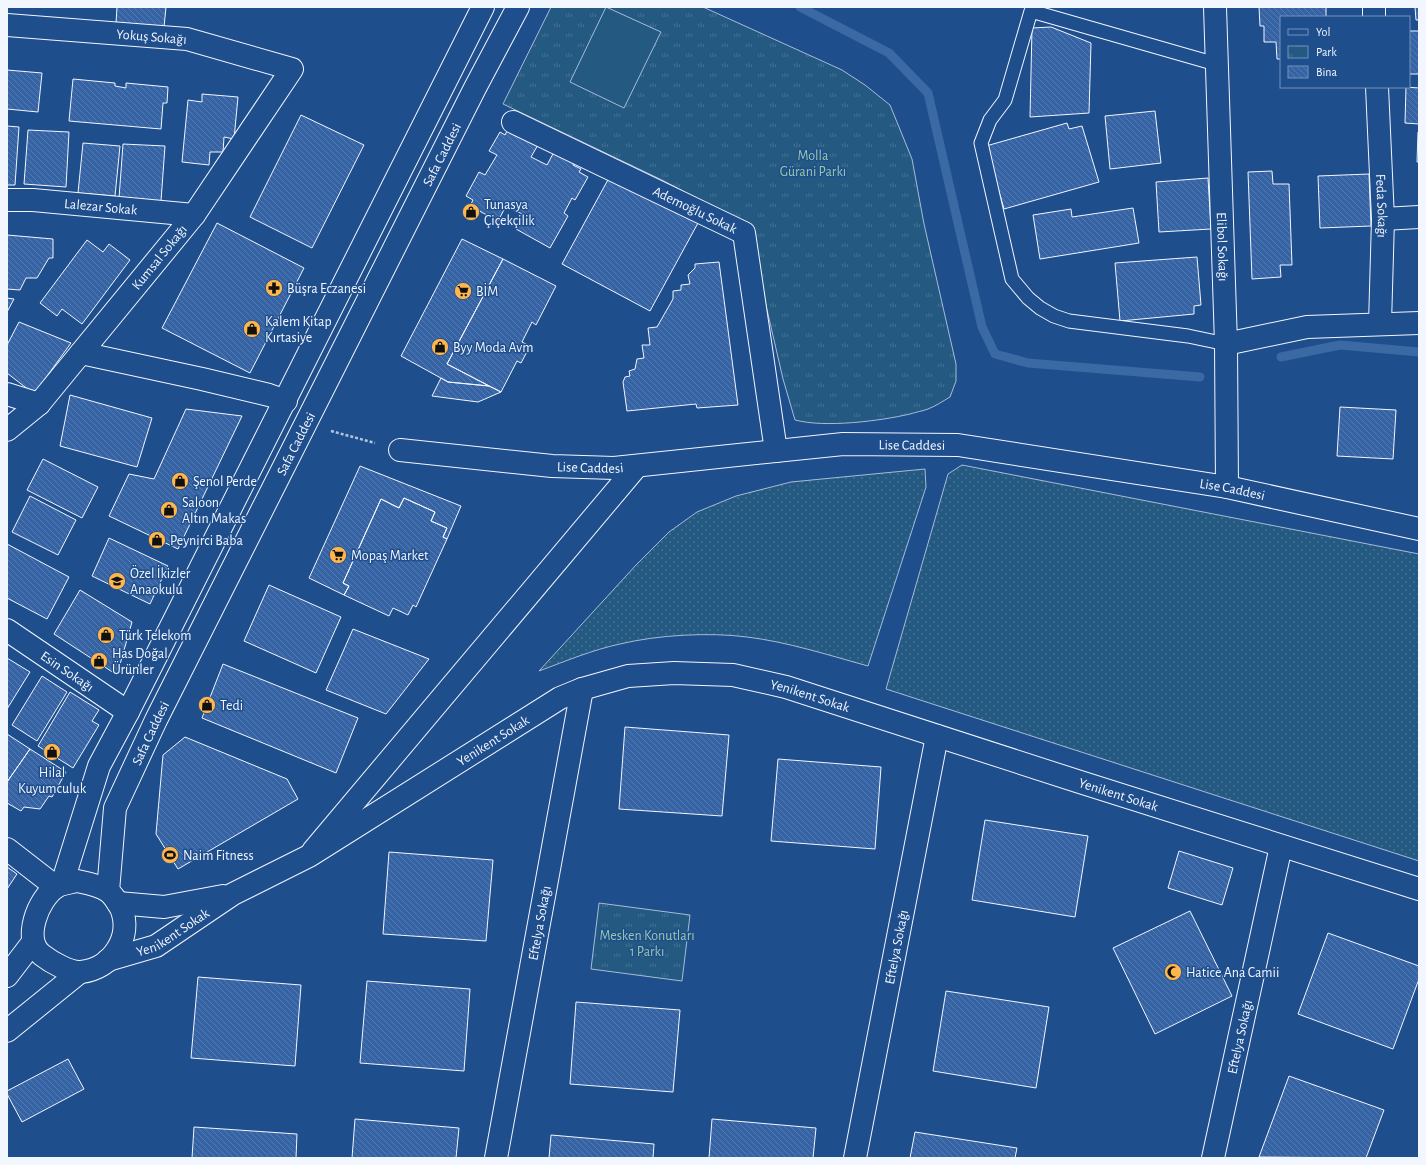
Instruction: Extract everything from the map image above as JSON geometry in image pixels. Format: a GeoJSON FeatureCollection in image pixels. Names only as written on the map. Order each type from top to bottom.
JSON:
{"type":"FeatureCollection","features":[{"type":"Feature","properties":{"kind":"street","name":"Safa Caddesi"},"geometry":{"type":"LineString","coordinates":[[59,885],[99,766],[286,401],[483,7]]}},
{"type":"Feature","properties":{"kind":"street","name":"Safa Caddesi"},"geometry":{"type":"LineString","coordinates":[[113,897],[111,867],[115,808],[156,720],[475,88],[518,7]]}},
{"type":"Feature","properties":{"kind":"street","name":"Elibol Sokağı"},"geometry":{"type":"LineString","coordinates":[[1214,7],[1226,344],[1227,487]]}},
{"type":"Feature","properties":{"kind":"street","name":"Yokuş Sokağı"},"geometry":{"type":"LineString","coordinates":[[7,25],[187,39],[292,68]]}},
{"type":"Feature","properties":{"kind":"street","name":"Kumsal Sokağı"},"geometry":{"type":"LineString","coordinates":[[7,430],[39,404],[194,215],[292,68]]}},
{"type":"Feature","properties":{"kind":"street","name":"Feda Sokağı"},"geometry":{"type":"LineString","coordinates":[[1377,88],[1383,219],[1380,324]]}},
{"type":"Feature","properties":{"kind":"street","name":"Ademoğlu Sokak"},"geometry":{"type":"LineString","coordinates":[[512,122],[744,233],[776,450]]}},
{"type":"Feature","properties":{"kind":"street","name":"Lalezar Sokak"},"geometry":{"type":"LineString","coordinates":[[7,200],[33,200],[194,215]]}},
{"type":"Feature","properties":{"kind":"street"},"geometry":{"type":"LineString","coordinates":[[1383,219],[1419,217]]}},
{"type":"Feature","properties":{"kind":"street"},"geometry":{"type":"LineString","coordinates":[[1226,344],[1307,327],[1419,323]]}},
{"type":"Feature","properties":{"kind":"street"},"geometry":{"type":"LineString","coordinates":[[81,353],[202,379],[269,395],[286,401]]}},
{"type":"Feature","properties":{"kind":"street"},"geometry":{"type":"LineString","coordinates":[[7,394],[39,404]]}},
{"type":"Feature","properties":{"kind":"street","name":"Lise Caddesi"},"geometry":{"type":"LineString","coordinates":[[400,450],[552,466],[614,468],[843,444],[958,445],[1227,487],[1419,529]]}},
{"type":"Feature","properties":{"kind":"street"},"geometry":{"type":"LineString","coordinates":[[309,856],[637,466]]}},
{"type":"Feature","properties":{"kind":"street","name":"Esin Sokağı"},"geometry":{"type":"LineString","coordinates":[[7,630],[128,712]]}},
{"type":"Feature","properties":{"kind":"street","name":"Yenikent Sokak"},"geometry":{"type":"LineString","coordinates":[[108,960],[156,946],[232,894],[309,856],[560,698],[582,689],[628,676],[674,672],[733,675],[786,687],[1419,889]]}},
{"type":"Feature","properties":{"kind":"street","name":"Eftelya Sokağı"},"geometry":{"type":"LineString","coordinates":[[496,1158],[582,689]]}},
{"type":"Feature","properties":{"kind":"street","name":"Eftelya Sokağı"},"geometry":{"type":"LineString","coordinates":[[855,1158],[937,736]]}},
{"type":"Feature","properties":{"kind":"street","name":"Eftelya Sokağı"},"geometry":{"type":"LineString","coordinates":[[1213,1158],[1281,846]]}},
{"type":"Feature","properties":{"kind":"street"},"geometry":{"type":"LineString","coordinates":[[7,849],[59,885]]}},
{"type":"Feature","properties":{"kind":"street"},"geometry":{"type":"LineString","coordinates":[[7,1031],[80,972],[98,967],[108,960],[118,949],[125,932],[125,918],[113,897],[91,883],[77,881],[59,885],[50,893],[40,908],[34,922],[33,942],[38,952],[51,962],[80,972]]}},
{"type":"Feature","properties":{"kind":"street","name":"Yenikent Sokak"},"geometry":{"type":"LineString","coordinates":[[113,897],[164,906],[232,894]]}},
{"type":"Feature","properties":{"kind":"street"},"geometry":{"type":"LineString","coordinates":[[7,976],[33,942]]}},
{"type":"Feature","properties":{"kind":"lane"},"geometry":{"type":"LineString","coordinates":[[1216,64],[1031,11],[1005,100],[990,120],[981,143],[1012,279],[1028,298],[1040,308],[1054,316],[1069,321],[1188,336],[1226,344]]}},
{"type":"Feature","properties":{"kind":"path"},"geometry":{"type":"LineString","coordinates":[[306,424],[400,450]]}},
{"type":"Feature","properties":{"kind":"green space","name":"Molla Gürani Parkı"},"geometry":{"type":"Polygon","coordinates":[[[551,7],[703,7],[842,70],[865,85],[890,105],[912,159],[924,224],[956,364],[956,381],[950,397],[926,410],[884,419],[852,423],[821,423],[795,420],[783,379],[756,262],[741,222],[664,181],[503,104],[551,7]]]}},
{"type":"Feature","properties":{"kind":"green space"},"geometry":{"type":"Polygon","coordinates":[[[606,7],[661,32],[624,108],[570,82],[606,7]]]}},
{"type":"Feature","properties":{"kind":"green space"},"geometry":{"type":"Polygon","coordinates":[[[962,465],[1419,554],[1419,861],[886,689],[948,474],[962,465]]]}},
{"type":"Feature","properties":{"kind":"green space"},"geometry":{"type":"Polygon","coordinates":[[[925,469],[926,487],[868,666],[808,649],[762,639],[732,635],[683,635],[650,638],[610,646],[539,671],[636,565],[669,532],[697,512],[736,496],[791,482],[925,469]]]}},
{"type":"Feature","properties":{"kind":"green space","name":"Mesken Konutları 1 Parkı"},"geometry":{"type":"Polygon","coordinates":[[[599,903],[690,915],[682,981],[591,969],[599,903]]]}},
{"type":"Feature","properties":{"kind":"building"},"geometry":{"type":"Polygon","coordinates":[[[117,7],[166,7],[164,27],[116,23],[117,7]]]}},
{"type":"Feature","properties":{"kind":"building"},"geometry":{"type":"Polygon","coordinates":[[[1259,7],[1326,7],[1326,16],[1280,16],[1280,59],[1277,59],[1276,42],[1264,42],[1264,26],[1260,26],[1259,7]]]}},
{"type":"Feature","properties":{"kind":"building"},"geometry":{"type":"Polygon","coordinates":[[[1415,7],[1419,7],[1419,20],[1416,20],[1415,7]]]}},
{"type":"Feature","properties":{"kind":"building"},"geometry":{"type":"Polygon","coordinates":[[[1051,27],[1091,43],[1089,113],[1030,117],[1032,28],[1051,27]]]}},
{"type":"Feature","properties":{"kind":"building"},"geometry":{"type":"Polygon","coordinates":[[[1410,31],[1419,31],[1419,74],[1410,74],[1410,31]]]}},
{"type":"Feature","properties":{"kind":"building"},"geometry":{"type":"Polygon","coordinates":[[[7,70],[42,73],[38,112],[7,109],[7,70]]]}},
{"type":"Feature","properties":{"kind":"building"},"geometry":{"type":"Polygon","coordinates":[[[73,79],[115,83],[115,86],[126,88],[126,83],[168,87],[167,103],[163,103],[161,129],[69,121],[73,79]]]}},
{"type":"Feature","properties":{"kind":"building"},"geometry":{"type":"Polygon","coordinates":[[[1406,88],[1419,88],[1419,124],[1405,123],[1406,88]]]}},
{"type":"Feature","properties":{"kind":"building"},"geometry":{"type":"Polygon","coordinates":[[[202,94],[238,97],[234,139],[224,137],[223,152],[210,152],[209,165],[182,162],[188,100],[202,102],[202,94]]]}},
{"type":"Feature","properties":{"kind":"building"},"geometry":{"type":"Polygon","coordinates":[[[1155,111],[1161,163],[1110,169],[1105,116],[1155,111]]]}},
{"type":"Feature","properties":{"kind":"building"},"geometry":{"type":"Polygon","coordinates":[[[301,115],[364,145],[312,248],[250,217],[301,115]]]}},
{"type":"Feature","properties":{"kind":"building"},"geometry":{"type":"Polygon","coordinates":[[[1067,123],[1069,129],[1082,126],[1099,182],[1004,209],[986,146],[1067,123]]]}},
{"type":"Feature","properties":{"kind":"building"},"geometry":{"type":"Polygon","coordinates":[[[7,126],[19,127],[15,185],[7,185],[7,126]]]}},
{"type":"Feature","properties":{"kind":"building"},"geometry":{"type":"Polygon","coordinates":[[[509,127],[539,143],[531,157],[547,165],[555,150],[575,161],[573,165],[581,169],[579,172],[588,177],[575,200],[572,198],[564,213],[568,216],[550,248],[516,229],[524,215],[506,206],[498,221],[470,206],[473,200],[466,196],[479,172],[485,175],[497,155],[489,151],[500,132],[505,135],[509,127]]]}},
{"type":"Feature","properties":{"kind":"building"},"geometry":{"type":"Polygon","coordinates":[[[28,130],[69,132],[66,187],[24,184],[28,130]]]}},
{"type":"Feature","properties":{"kind":"building"},"geometry":{"type":"Polygon","coordinates":[[[1418,132],[1419,162],[1417,162],[1418,132]]]}},
{"type":"Feature","properties":{"kind":"building"},"geometry":{"type":"Polygon","coordinates":[[[83,143],[120,146],[115,196],[78,193],[83,143]]]}},
{"type":"Feature","properties":{"kind":"building"},"geometry":{"type":"Polygon","coordinates":[[[123,144],[165,146],[161,201],[119,198],[123,144]]]}},
{"type":"Feature","properties":{"kind":"building"},"geometry":{"type":"Polygon","coordinates":[[[1272,171],[1273,184],[1289,184],[1292,265],[1280,265],[1281,277],[1252,279],[1248,172],[1272,171]]]}},
{"type":"Feature","properties":{"kind":"building"},"geometry":{"type":"Polygon","coordinates":[[[1369,174],[1371,226],[1320,228],[1318,176],[1369,174]]]}},
{"type":"Feature","properties":{"kind":"building"},"geometry":{"type":"Polygon","coordinates":[[[610,176],[698,223],[650,311],[562,264],[610,176]]]}},
{"type":"Feature","properties":{"kind":"building"},"geometry":{"type":"Polygon","coordinates":[[[1208,178],[1211,229],[1159,232],[1156,182],[1208,178]]]}},
{"type":"Feature","properties":{"kind":"building"},"geometry":{"type":"Polygon","coordinates":[[[1133,208],[1139,243],[1040,259],[1033,215],[1071,209],[1072,217],[1133,208]]]}},
{"type":"Feature","properties":{"kind":"building"},"geometry":{"type":"Polygon","coordinates":[[[217,223],[304,268],[250,373],[162,328],[217,223]]]}},
{"type":"Feature","properties":{"kind":"building"},"geometry":{"type":"Polygon","coordinates":[[[7,235],[53,239],[53,258],[49,258],[37,278],[26,278],[20,290],[7,289],[7,235]]]}},
{"type":"Feature","properties":{"kind":"building"},"geometry":{"type":"Polygon","coordinates":[[[462,239],[503,259],[447,364],[489,386],[448,382],[401,356],[462,239]]]}},
{"type":"Feature","properties":{"kind":"building"},"geometry":{"type":"Polygon","coordinates":[[[87,240],[103,252],[109,244],[130,260],[82,324],[62,309],[57,316],[40,303],[87,240]]]}},
{"type":"Feature","properties":{"kind":"building"},"geometry":{"type":"Polygon","coordinates":[[[1197,257],[1201,305],[1194,306],[1194,314],[1120,321],[1115,263],[1197,257]]]}},
{"type":"Feature","properties":{"kind":"building"},"geometry":{"type":"Polygon","coordinates":[[[503,259],[556,286],[536,325],[532,322],[522,342],[530,346],[521,363],[517,361],[501,392],[447,364],[503,259]]]}},
{"type":"Feature","properties":{"kind":"building"},"geometry":{"type":"Polygon","coordinates":[[[719,262],[738,405],[697,408],[696,404],[627,411],[623,382],[625,377],[630,376],[629,371],[635,369],[637,359],[644,358],[642,345],[650,345],[648,328],[657,327],[673,299],[673,291],[681,290],[681,285],[690,284],[688,275],[695,268],[695,264],[719,262]]]}},
{"type":"Feature","properties":{"kind":"building"},"geometry":{"type":"Polygon","coordinates":[[[7,298],[14,299],[7,312],[7,298]]]}},
{"type":"Feature","properties":{"kind":"building"},"geometry":{"type":"Polygon","coordinates":[[[19,322],[71,343],[34,394],[7,373],[7,345],[19,322]]]}},
{"type":"Feature","properties":{"kind":"building"},"geometry":{"type":"Polygon","coordinates":[[[441,378],[448,382],[489,386],[501,392],[478,402],[432,396],[441,378]]]}},
{"type":"Feature","properties":{"kind":"building"},"geometry":{"type":"Polygon","coordinates":[[[70,395],[152,418],[137,467],[60,446],[70,395]]]}},
{"type":"Feature","properties":{"kind":"building"},"geometry":{"type":"Polygon","coordinates":[[[1340,407],[1396,410],[1393,459],[1337,456],[1340,407]]]}},
{"type":"Feature","properties":{"kind":"building"},"geometry":{"type":"Polygon","coordinates":[[[186,409],[242,416],[178,549],[109,516],[129,474],[154,479],[186,409]]]}},
{"type":"Feature","properties":{"kind":"building"},"geometry":{"type":"Polygon","coordinates":[[[43,459],[98,487],[82,518],[27,490],[43,459]]]}},
{"type":"Feature","properties":{"kind":"building"},"geometry":{"type":"Polygon","coordinates":[[[360,466],[461,506],[447,539],[443,537],[447,528],[431,521],[435,512],[404,498],[399,508],[381,499],[343,583],[349,586],[344,595],[309,578],[360,466]]]}},
{"type":"Feature","properties":{"kind":"building"},"geometry":{"type":"Polygon","coordinates":[[[30,496],[76,520],[58,555],[12,532],[30,496]]]}},
{"type":"Feature","properties":{"kind":"building"},"geometry":{"type":"Polygon","coordinates":[[[404,498],[435,512],[431,521],[447,528],[443,537],[447,539],[416,607],[413,605],[408,615],[393,608],[389,616],[344,595],[349,586],[343,583],[381,499],[399,508],[404,498]]]}},
{"type":"Feature","properties":{"kind":"building"},"geometry":{"type":"Polygon","coordinates":[[[109,538],[168,566],[150,604],[92,576],[109,538]]]}},
{"type":"Feature","properties":{"kind":"building"},"geometry":{"type":"Polygon","coordinates":[[[7,544],[69,577],[47,619],[7,598],[7,544]]]}},
{"type":"Feature","properties":{"kind":"building"},"geometry":{"type":"Polygon","coordinates":[[[269,585],[341,617],[316,673],[244,641],[269,585]]]}},
{"type":"Feature","properties":{"kind":"building"},"geometry":{"type":"Polygon","coordinates":[[[80,590],[132,622],[117,675],[54,634],[80,590]]]}},
{"type":"Feature","properties":{"kind":"building"},"geometry":{"type":"Polygon","coordinates":[[[353,629],[429,659],[386,714],[326,690],[353,629]]]}},
{"type":"Feature","properties":{"kind":"building"},"geometry":{"type":"Polygon","coordinates":[[[7,658],[30,672],[7,709],[7,658]]]}},
{"type":"Feature","properties":{"kind":"building"},"geometry":{"type":"Polygon","coordinates":[[[223,664],[358,718],[336,773],[202,718],[223,664]]]}},
{"type":"Feature","properties":{"kind":"building"},"geometry":{"type":"Polygon","coordinates":[[[42,676],[67,692],[37,741],[12,725],[42,676]]]}},
{"type":"Feature","properties":{"kind":"building"},"geometry":{"type":"Polygon","coordinates":[[[70,692],[99,710],[92,721],[99,725],[73,768],[38,746],[70,692]]]}},
{"type":"Feature","properties":{"kind":"building"},"geometry":{"type":"Polygon","coordinates":[[[625,727],[729,735],[722,816],[619,809],[625,727]]]}},
{"type":"Feature","properties":{"kind":"building"},"geometry":{"type":"Polygon","coordinates":[[[7,734],[30,749],[7,782],[7,734]]]}},
{"type":"Feature","properties":{"kind":"building"},"geometry":{"type":"Polygon","coordinates":[[[185,737],[287,779],[298,799],[178,869],[156,834],[163,755],[185,737]]]}},
{"type":"Feature","properties":{"kind":"building"},"geometry":{"type":"Polygon","coordinates":[[[30,749],[66,772],[52,797],[49,796],[40,809],[24,807],[21,811],[7,803],[7,782],[30,749]]]}},
{"type":"Feature","properties":{"kind":"building"},"geometry":{"type":"Polygon","coordinates":[[[778,759],[881,767],[875,849],[771,841],[778,759]]]}},
{"type":"Feature","properties":{"kind":"building"},"geometry":{"type":"Polygon","coordinates":[[[985,820],[1088,836],[1075,917],[972,900],[985,820]]]}},
{"type":"Feature","properties":{"kind":"building"},"geometry":{"type":"Polygon","coordinates":[[[1179,851],[1233,868],[1222,905],[1168,888],[1179,851]]]}},
{"type":"Feature","properties":{"kind":"building"},"geometry":{"type":"Polygon","coordinates":[[[389,852],[493,860],[486,941],[383,934],[389,852]]]}},
{"type":"Feature","properties":{"kind":"building"},"geometry":{"type":"Polygon","coordinates":[[[7,867],[17,874],[7,889],[7,867]]]}},
{"type":"Feature","properties":{"kind":"building","name":"Hatice Ana Camii"},"geometry":{"type":"Polygon","coordinates":[[[1190,911],[1232,996],[1155,1034],[1113,948],[1190,911]]]}},
{"type":"Feature","properties":{"kind":"building"},"geometry":{"type":"Polygon","coordinates":[[[1328,933],[1419,966],[1419,979],[1393,1049],[1298,1014],[1328,933]]]}},
{"type":"Feature","properties":{"kind":"building"},"geometry":{"type":"Polygon","coordinates":[[[198,977],[301,985],[295,1066],[191,1058],[198,977]]]}},
{"type":"Feature","properties":{"kind":"building"},"geometry":{"type":"Polygon","coordinates":[[[367,981],[470,989],[464,1071],[360,1063],[367,981]]]}},
{"type":"Feature","properties":{"kind":"building"},"geometry":{"type":"Polygon","coordinates":[[[946,991],[1049,1007],[1036,1088],[933,1071],[946,991]]]}},
{"type":"Feature","properties":{"kind":"building"},"geometry":{"type":"Polygon","coordinates":[[[576,1002],[680,1010],[673,1092],[570,1084],[576,1002]]]}},
{"type":"Feature","properties":{"kind":"building"},"geometry":{"type":"Polygon","coordinates":[[[68,1059],[84,1089],[22,1122],[7,1094],[7,1091],[68,1059]]]}},
{"type":"Feature","properties":{"kind":"building"},"geometry":{"type":"Polygon","coordinates":[[[1289,1076],[1384,1110],[1366,1158],[1259,1157],[1289,1076]]]}},
{"type":"Feature","properties":{"kind":"building"},"geometry":{"type":"Polygon","coordinates":[[[355,1119],[459,1128],[456,1158],[352,1158],[355,1119]]]}},
{"type":"Feature","properties":{"kind":"building"},"geometry":{"type":"Polygon","coordinates":[[[712,1119],[816,1128],[813,1158],[709,1158],[712,1119]]]}},
{"type":"Feature","properties":{"kind":"building"},"geometry":{"type":"Polygon","coordinates":[[[194,1127],[297,1134],[296,1158],[192,1158],[194,1127]]]}},
{"type":"Feature","properties":{"kind":"building"},"geometry":{"type":"Polygon","coordinates":[[[915,1132],[1017,1148],[1015,1158],[910,1158],[915,1132]]]}},
{"type":"Feature","properties":{"kind":"building"},"geometry":{"type":"Polygon","coordinates":[[[551,1135],[654,1144],[653,1158],[549,1158],[551,1135]]]}},
{"type":"Feature","properties":{"kind":"waterway"},"geometry":{"type":"LineString","coordinates":[[800,7],[889,53],[928,93],[982,327],[995,354],[1028,363],[1200,377]]}},
{"type":"Feature","properties":{"kind":"waterway"},"geometry":{"type":"LineString","coordinates":[[1281,357],[1340,345],[1419,352]]}},
{"type":"Feature","properties":{"kind":"place","name":"Tunasya Çiçekçilik"},"geometry":{"type":"Point","coordinates":[471,212]}},
{"type":"Feature","properties":{"kind":"place","name":"Büşra Eczanesi"},"geometry":{"type":"Point","coordinates":[274,288]}},
{"type":"Feature","properties":{"kind":"place","name":"BİM"},"geometry":{"type":"Point","coordinates":[463,291]}},
{"type":"Feature","properties":{"kind":"place","name":"Kalem Kitap Kırtasiye"},"geometry":{"type":"Point","coordinates":[252,329]}},
{"type":"Feature","properties":{"kind":"place","name":"Byy Moda Avm"},"geometry":{"type":"Point","coordinates":[440,347]}},
{"type":"Feature","properties":{"kind":"place","name":"Şenol Perde"},"geometry":{"type":"Point","coordinates":[180,481]}},
{"type":"Feature","properties":{"kind":"place","name":"Saloon Altın Makas"},"geometry":{"type":"Point","coordinates":[169,510]}},
{"type":"Feature","properties":{"kind":"place","name":"Peynirci Baba"},"geometry":{"type":"Point","coordinates":[157,540]}},
{"type":"Feature","properties":{"kind":"place","name":"Mopaş Market"},"geometry":{"type":"Point","coordinates":[338,555]}},
{"type":"Feature","properties":{"kind":"place","name":"Özel İkizler Anaokulu"},"geometry":{"type":"Point","coordinates":[117,581]}},
{"type":"Feature","properties":{"kind":"place","name":"Türk Telekom"},"geometry":{"type":"Point","coordinates":[106,635]}},
{"type":"Feature","properties":{"kind":"place","name":"Has Doğal Ürünler"},"geometry":{"type":"Point","coordinates":[99,661]}},
{"type":"Feature","properties":{"kind":"place","name":"Tedi"},"geometry":{"type":"Point","coordinates":[207,705]}},
{"type":"Feature","properties":{"kind":"place","name":"Hilal Kuyumculuk"},"geometry":{"type":"Point","coordinates":[52,752]}},
{"type":"Feature","properties":{"kind":"place","name":"Naim Fitness"},"geometry":{"type":"Point","coordinates":[170,855]}},
{"type":"Feature","properties":{"kind":"place","name":"Hatice Ana Camii"},"geometry":{"type":"Point","coordinates":[1173,972]}}]}
